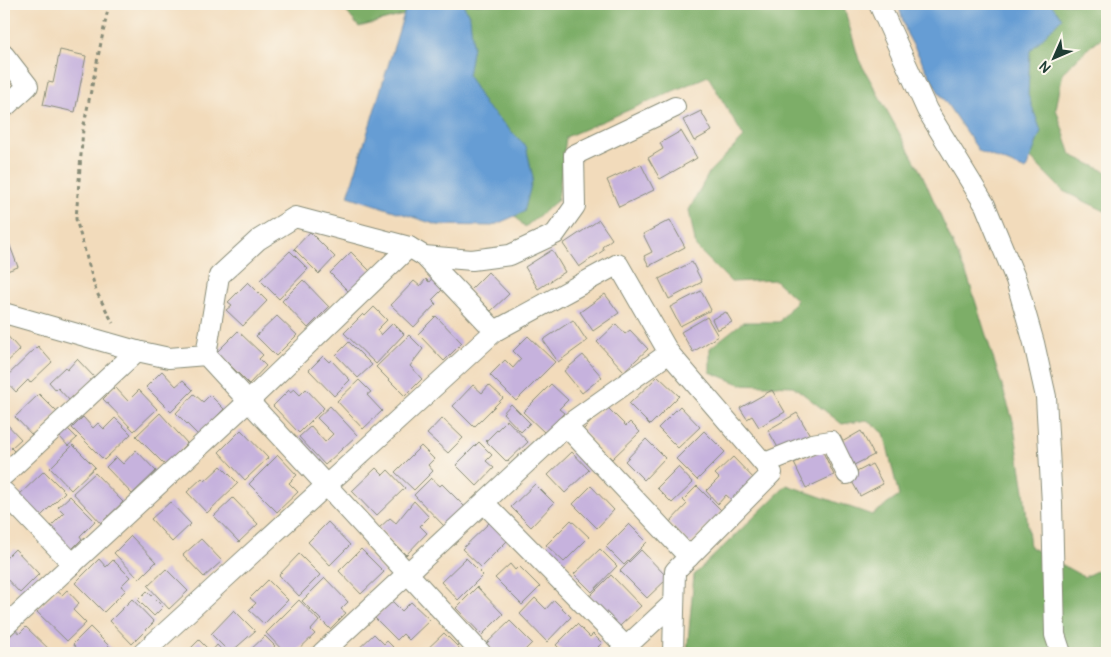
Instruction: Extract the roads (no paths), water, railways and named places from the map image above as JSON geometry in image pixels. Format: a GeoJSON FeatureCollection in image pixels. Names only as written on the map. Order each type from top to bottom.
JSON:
{"type":"FeatureCollection","features":[{"type":"Feature","properties":{"kind":"street"},"geometry":{"type":"LineString","coordinates":[[880,4],[927,110],[985,206],[1016,280],[1034,343],[1046,397],[1052,504],[1055,635],[1061,653]]}},
{"type":"Feature","properties":{"kind":"street"},"geometry":{"type":"LineString","coordinates":[[4,55],[28,86],[4,108]]}},
{"type":"Feature","properties":{"kind":"street"},"geometry":{"type":"LineString","coordinates":[[206,355],[219,276],[258,240],[294,217],[416,251],[472,260],[510,255],[555,234],[575,206],[574,155],[675,107]]}},
{"type":"Feature","properties":{"kind":"street"},"geometry":{"type":"LineString","coordinates":[[416,251],[495,331]]}},
{"type":"Feature","properties":{"kind":"street"},"geometry":{"type":"LineString","coordinates":[[4,627],[249,401],[416,251]]}},
{"type":"Feature","properties":{"kind":"street"},"geometry":{"type":"LineString","coordinates":[[143,653],[495,331],[618,264],[669,354],[772,473],[675,571],[672,604],[673,653]]}},
{"type":"Feature","properties":{"kind":"street"},"geometry":{"type":"LineString","coordinates":[[4,313],[137,351],[169,358],[206,355]]}},
{"type":"Feature","properties":{"kind":"street"},"geometry":{"type":"LineString","coordinates":[[4,475],[137,351]]}},
{"type":"Feature","properties":{"kind":"street"},"geometry":{"type":"LineString","coordinates":[[327,652],[566,426],[669,354]]}},
{"type":"Feature","properties":{"kind":"street"},"geometry":{"type":"LineString","coordinates":[[206,355],[481,653]]}},
{"type":"Feature","properties":{"kind":"street"},"geometry":{"type":"LineString","coordinates":[[566,426],[689,557]]}},
{"type":"Feature","properties":{"kind":"street"},"geometry":{"type":"LineString","coordinates":[[765,463],[812,444],[831,441],[847,474]]}},
{"type":"Feature","properties":{"kind":"street"},"geometry":{"type":"LineString","coordinates":[[4,492],[73,564]]}},
{"type":"Feature","properties":{"kind":"street"},"geometry":{"type":"LineString","coordinates":[[484,503],[622,650],[672,604]]}},
{"type":"Feature","properties":{"kind":"water"},"geometry":{"type":"Polygon","coordinates":[[[407,4],[463,4],[470,17],[473,46],[468,76],[485,105],[526,146],[533,178],[524,212],[492,226],[437,225],[348,196],[407,4]]]}},
{"type":"Feature","properties":{"kind":"water"},"geometry":{"type":"Polygon","coordinates":[[[898,4],[1051,4],[1062,18],[1030,51],[1028,95],[1041,131],[1026,170],[979,151],[938,91],[907,34],[898,4]]]}}]}
